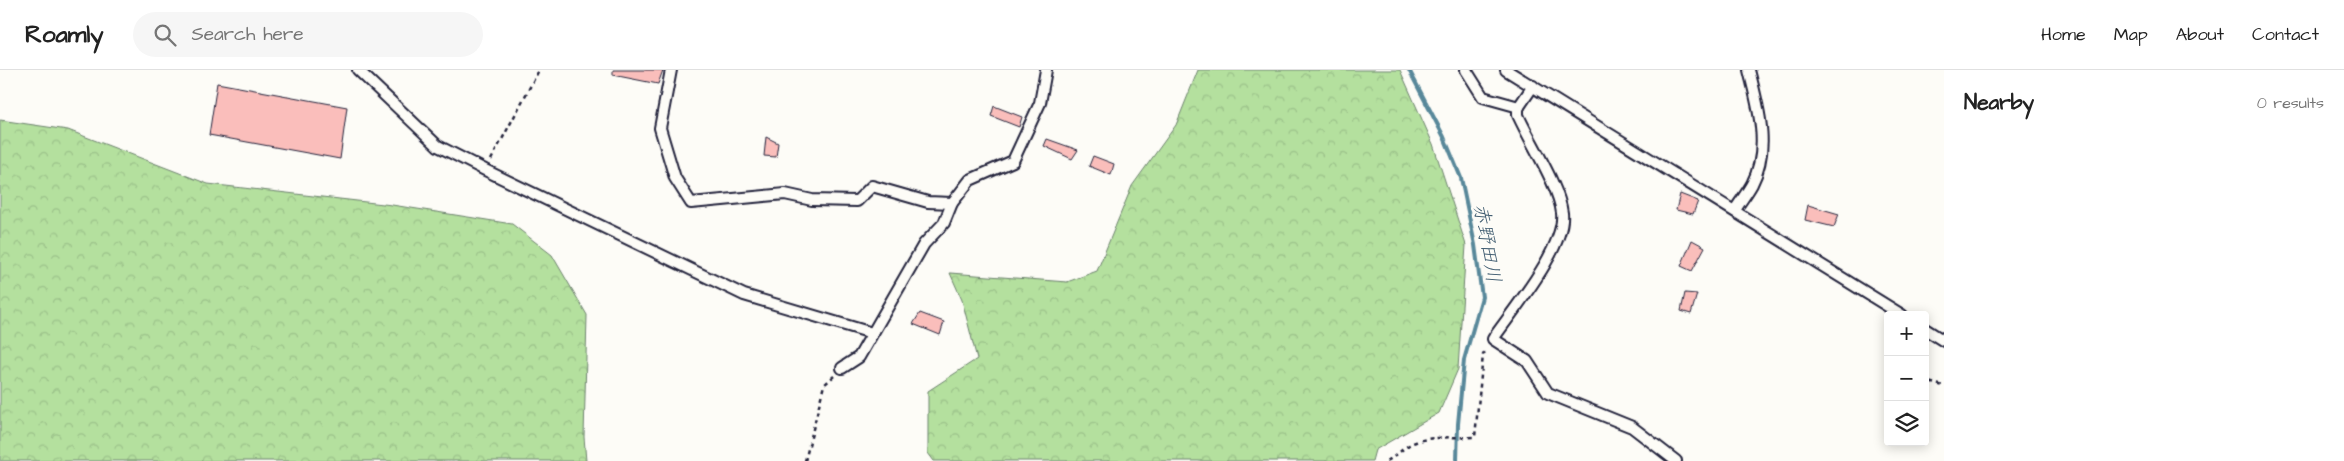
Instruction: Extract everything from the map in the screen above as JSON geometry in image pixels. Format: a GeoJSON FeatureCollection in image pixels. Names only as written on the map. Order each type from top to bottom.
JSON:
{"type":"FeatureCollection","features":[{"type":"Feature","properties":{"kind":"street"},"geometry":{"type":"LineString","coordinates":[[358,70],[438,146],[744,295],[872,333]]}},
{"type":"Feature","properties":{"kind":"street"},"geometry":{"type":"LineString","coordinates":[[672,70],[660,128],[675,178],[691,204],[786,194],[812,200],[857,202],[872,186],[928,202],[952,203]]}},
{"type":"Feature","properties":{"kind":"street"},"geometry":{"type":"LineString","coordinates":[[842,368],[859,357],[924,244],[944,223],[952,203],[970,180],[1014,161],[1040,103],[1046,70]]}},
{"type":"Feature","properties":{"kind":"street"},"geometry":{"type":"LineString","coordinates":[[1466,70],[1483,97],[1519,106]]}},
{"type":"Feature","properties":{"kind":"street"},"geometry":{"type":"LineString","coordinates":[[1506,70],[1896,311]]}},
{"type":"Feature","properties":{"kind":"street"},"geometry":{"type":"LineString","coordinates":[[1734,210],[1752,184],[1762,150],[1760,114],[1749,70]]}},
{"type":"Feature","properties":{"kind":"street"},"geometry":{"type":"LineString","coordinates":[[1533,86],[1519,106],[1518,115],[1556,191],[1562,212],[1562,231],[1550,255],[1493,339],[1527,362],[1548,393],[1632,427],[1676,461]]}},
{"type":"Feature","properties":{"kind":"street"},"geometry":{"type":"LineString","coordinates":[[1929,331],[1944,340]]}},
{"type":"Feature","properties":{"kind":"path"},"geometry":{"type":"LineString","coordinates":[[485,170],[539,70]]}},
{"type":"Feature","properties":{"kind":"path"},"geometry":{"type":"LineString","coordinates":[[1387,461],[1400,454],[1409,445],[1426,440],[1475,437],[1483,355],[1493,339]]}},
{"type":"Feature","properties":{"kind":"path"},"geometry":{"type":"LineString","coordinates":[[805,461],[824,385],[842,368]]}},
{"type":"Feature","properties":{"kind":"path"},"geometry":{"type":"LineString","coordinates":[[1929,382],[1944,386]]}},
{"type":"Feature","properties":{"kind":"green space"},"geometry":{"type":"Polygon","coordinates":[[[1198,70],[1400,70],[1433,144],[1466,245],[1458,369],[1439,413],[1375,450],[1372,461],[934,461],[928,453],[928,391],[977,359],[962,300],[950,273],[1067,282],[1097,271],[1132,186],[1176,125],[1198,70]]]}},
{"type":"Feature","properties":{"kind":"green space"},"geometry":{"type":"Polygon","coordinates":[[[0,120],[68,130],[208,184],[392,205],[512,224],[552,255],[587,315],[584,437],[586,461],[0,461],[0,120]]]}},
{"type":"Feature","properties":{"kind":"building"},"geometry":{"type":"Polygon","coordinates":[[[613,70],[663,70],[658,84],[613,75],[613,70]]]}},
{"type":"Feature","properties":{"kind":"building"},"geometry":{"type":"Polygon","coordinates":[[[217,83],[347,107],[340,159],[209,135],[217,83]]]}},
{"type":"Feature","properties":{"kind":"building"},"geometry":{"type":"Polygon","coordinates":[[[994,106],[1022,117],[1019,127],[991,116],[994,106]]]}},
{"type":"Feature","properties":{"kind":"building"},"geometry":{"type":"Polygon","coordinates":[[[766,137],[778,143],[776,157],[764,156],[766,137]]]}},
{"type":"Feature","properties":{"kind":"building"},"geometry":{"type":"Polygon","coordinates":[[[1047,139],[1078,150],[1072,159],[1044,146],[1047,139]]]}},
{"type":"Feature","properties":{"kind":"building"},"geometry":{"type":"Polygon","coordinates":[[[1093,156],[1114,164],[1111,175],[1089,166],[1093,156]]]}},
{"type":"Feature","properties":{"kind":"building"},"geometry":{"type":"Polygon","coordinates":[[[1680,194],[1698,201],[1693,214],[1676,210],[1680,194]]]}},
{"type":"Feature","properties":{"kind":"building"},"geometry":{"type":"Polygon","coordinates":[[[1808,205],[1839,214],[1834,227],[1805,220],[1808,205]]]}},
{"type":"Feature","properties":{"kind":"building"},"geometry":{"type":"Polygon","coordinates":[[[1692,240],[1705,247],[1692,271],[1681,266],[1692,240]]]}},
{"type":"Feature","properties":{"kind":"building"},"geometry":{"type":"Polygon","coordinates":[[[1685,293],[1697,294],[1691,314],[1681,311],[1685,293]]]}},
{"type":"Feature","properties":{"kind":"building"},"geometry":{"type":"Polygon","coordinates":[[[920,313],[944,322],[940,335],[913,324],[920,313]]]}},
{"type":"Feature","properties":{"kind":"waterway","name":"赤野田川"},"geometry":{"type":"LineString","coordinates":[[1409,70],[1444,137],[1461,178],[1475,245],[1482,297],[1464,360],[1458,424],[1457,461]]}}]}
